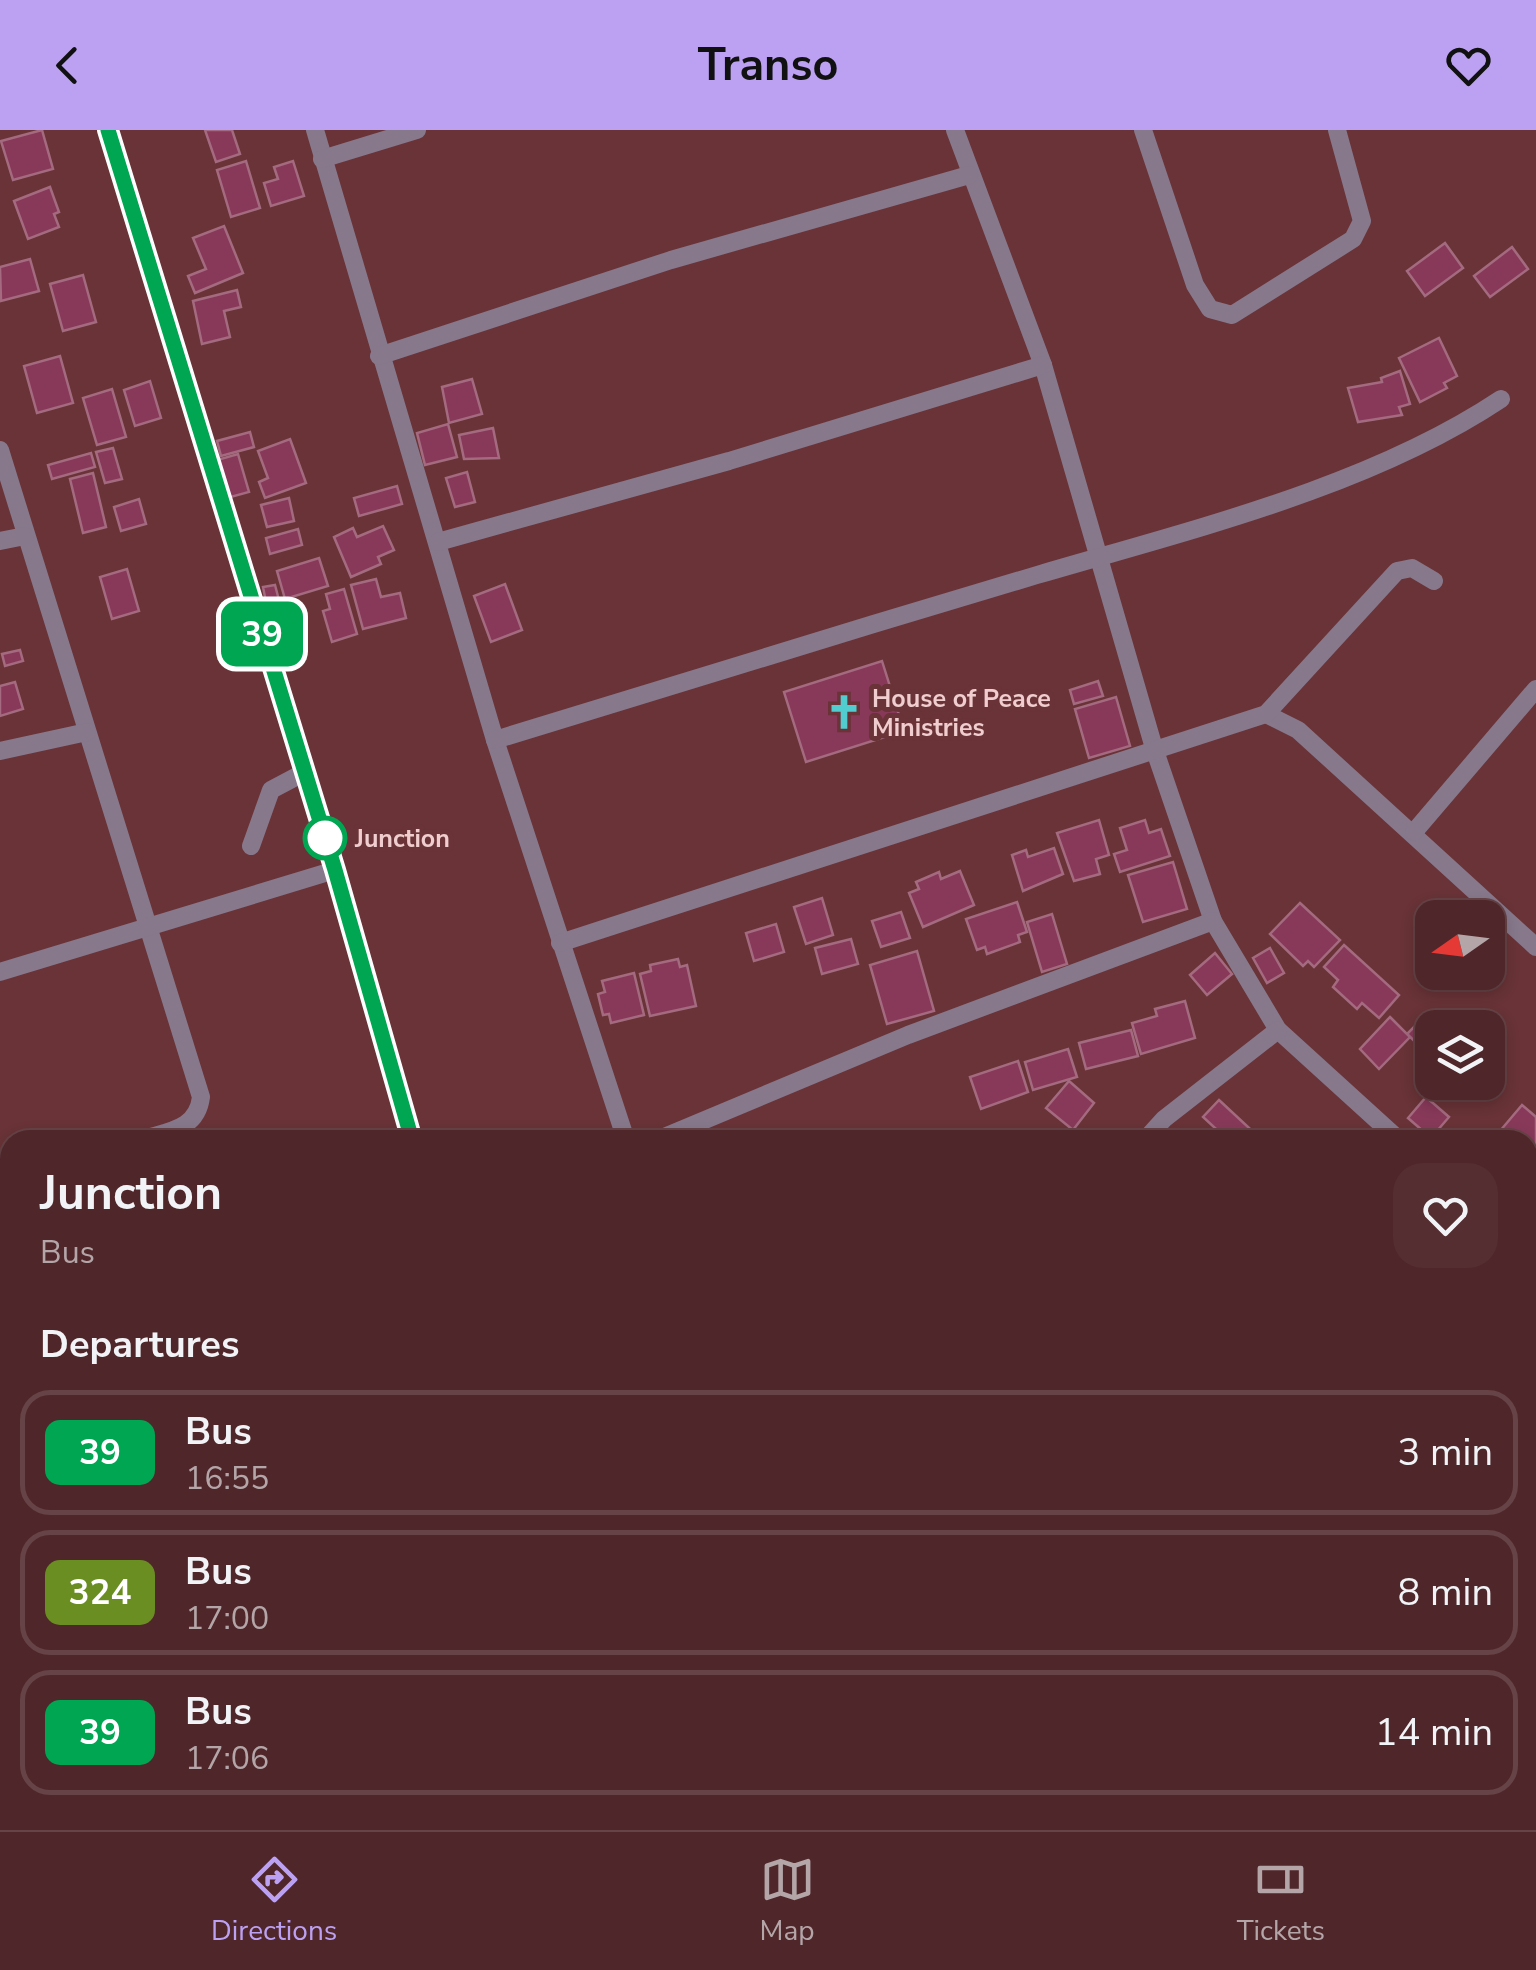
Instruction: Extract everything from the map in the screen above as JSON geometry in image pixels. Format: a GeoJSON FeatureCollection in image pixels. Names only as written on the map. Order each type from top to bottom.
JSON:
{"type":"FeatureCollection","features":[{"type":"Feature","properties":{"kind":"street"},"geometry":{"type":"LineString","coordinates":[[108,130],[335,870],[409,1130]]}},
{"type":"Feature","properties":{"kind":"street"},"geometry":{"type":"LineString","coordinates":[[316,130],[379,356],[495,740],[623,1130]]}},
{"type":"Feature","properties":{"kind":"street"},"geometry":{"type":"LineString","coordinates":[[322,159],[417,130]]}},
{"type":"Feature","properties":{"kind":"street"},"geometry":{"type":"LineString","coordinates":[[954,130],[1043,365],[1154,748],[1213,921],[1278,1030],[1388,1130]]}},
{"type":"Feature","properties":{"kind":"street"},"geometry":{"type":"LineString","coordinates":[[1142,130],[1194,285],[1210,309],[1232,314],[1353,238],[1362,221],[1337,130]]}},
{"type":"Feature","properties":{"kind":"street"},"geometry":{"type":"LineString","coordinates":[[379,356],[671,260],[969,175]]}},
{"type":"Feature","properties":{"kind":"street"},"geometry":{"type":"LineString","coordinates":[[438,542],[730,460],[1043,365]]}},
{"type":"Feature","properties":{"kind":"street"},"geometry":{"type":"LineString","coordinates":[[495,740],[1100,557],[1379,467],[1451,432],[1501,398]]}},
{"type":"Feature","properties":{"kind":"street"},"geometry":{"type":"LineString","coordinates":[[0,450],[201,1097],[199,1114],[189,1124],[171,1130]]}},
{"type":"Feature","properties":{"kind":"street"},"geometry":{"type":"LineString","coordinates":[[0,541],[25,536]]}},
{"type":"Feature","properties":{"kind":"street"},"geometry":{"type":"LineString","coordinates":[[560,944],[1266,714],[1397,570],[1412,568],[1434,581]]}},
{"type":"Feature","properties":{"kind":"street"},"geometry":{"type":"LineString","coordinates":[[1414,832],[1536,689]]}},
{"type":"Feature","properties":{"kind":"street"},"geometry":{"type":"LineString","coordinates":[[1266,714],[1298,730],[1536,947]]}},
{"type":"Feature","properties":{"kind":"street"},"geometry":{"type":"LineString","coordinates":[[0,751],[87,732]]}},
{"type":"Feature","properties":{"kind":"street"},"geometry":{"type":"LineString","coordinates":[[251,846],[270,790],[304,772]]}},
{"type":"Feature","properties":{"kind":"street"},"geometry":{"type":"LineString","coordinates":[[0,972],[335,870]]}},
{"type":"Feature","properties":{"kind":"street"},"geometry":{"type":"LineString","coordinates":[[681,1130],[908,1035],[1213,921]]}},
{"type":"Feature","properties":{"kind":"street"},"geometry":{"type":"LineString","coordinates":[[1154,1130],[1278,1030]]}},
{"type":"Feature","properties":{"kind":"building"},"geometry":{"type":"Polygon","coordinates":[[[42,130],[53,169],[13,180],[1,141],[42,130]]]}},
{"type":"Feature","properties":{"kind":"building"},"geometry":{"type":"Polygon","coordinates":[[[205,130],[232,130],[240,154],[216,162],[205,130]]]}},
{"type":"Feature","properties":{"kind":"building"},"geometry":{"type":"Polygon","coordinates":[[[246,161],[260,208],[231,217],[217,170],[246,161]]]}},
{"type":"Feature","properties":{"kind":"building"},"geometry":{"type":"Polygon","coordinates":[[[293,161],[304,196],[271,206],[264,183],[278,179],[274,167],[293,161]]]}},
{"type":"Feature","properties":{"kind":"building"},"geometry":{"type":"Polygon","coordinates":[[[50,187],[59,212],[54,214],[59,227],[28,239],[14,201],[50,187]]]}},
{"type":"Feature","properties":{"kind":"building"},"geometry":{"type":"Polygon","coordinates":[[[224,226],[243,273],[195,293],[188,276],[206,269],[193,238],[224,226]]]}},
{"type":"Feature","properties":{"kind":"building"},"geometry":{"type":"Polygon","coordinates":[[[1445,243],[1463,268],[1425,296],[1407,271],[1445,243]]]}},
{"type":"Feature","properties":{"kind":"building"},"geometry":{"type":"Polygon","coordinates":[[[1512,247],[1528,269],[1490,297],[1474,276],[1512,247]]]}},
{"type":"Feature","properties":{"kind":"building"},"geometry":{"type":"Polygon","coordinates":[[[30,259],[39,291],[1,301],[0,267],[30,259]]]}},
{"type":"Feature","properties":{"kind":"building"},"geometry":{"type":"Polygon","coordinates":[[[83,275],[96,322],[63,331],[50,284],[83,275]]]}},
{"type":"Feature","properties":{"kind":"building"},"geometry":{"type":"Polygon","coordinates":[[[237,290],[241,307],[224,311],[230,337],[202,344],[193,301],[237,290]]]}},
{"type":"Feature","properties":{"kind":"building"},"geometry":{"type":"Polygon","coordinates":[[[1439,338],[1457,376],[1444,383],[1447,388],[1420,402],[1399,358],[1439,338]]]}},
{"type":"Feature","properties":{"kind":"building"},"geometry":{"type":"Polygon","coordinates":[[[60,356],[73,403],[37,413],[24,366],[60,356]]]}},
{"type":"Feature","properties":{"kind":"building"},"geometry":{"type":"Polygon","coordinates":[[[1400,371],[1410,404],[1399,407],[1402,415],[1358,422],[1348,388],[1382,382],[1381,378],[1400,371]]]}},
{"type":"Feature","properties":{"kind":"building"},"geometry":{"type":"Polygon","coordinates":[[[472,379],[482,414],[449,423],[442,387],[472,379]]]}},
{"type":"Feature","properties":{"kind":"building"},"geometry":{"type":"Polygon","coordinates":[[[150,381],[161,418],[135,426],[124,390],[150,381]]]}},
{"type":"Feature","properties":{"kind":"building"},"geometry":{"type":"Polygon","coordinates":[[[112,389],[126,437],[97,445],[83,398],[112,389]]]}},
{"type":"Feature","properties":{"kind":"building"},"geometry":{"type":"Polygon","coordinates":[[[448,424],[457,457],[425,465],[417,433],[448,424]]]}},
{"type":"Feature","properties":{"kind":"building"},"geometry":{"type":"Polygon","coordinates":[[[493,428],[499,458],[464,459],[459,435],[493,428]]]}},
{"type":"Feature","properties":{"kind":"building"},"geometry":{"type":"Polygon","coordinates":[[[250,432],[254,447],[221,456],[217,441],[250,432]]]}},
{"type":"Feature","properties":{"kind":"building"},"geometry":{"type":"Polygon","coordinates":[[[290,439],[306,483],[265,498],[259,482],[268,478],[258,451],[290,439]]]}},
{"type":"Feature","properties":{"kind":"building"},"geometry":{"type":"Polygon","coordinates":[[[113,448],[122,479],[105,483],[96,452],[113,448]]]}},
{"type":"Feature","properties":{"kind":"building"},"geometry":{"type":"Polygon","coordinates":[[[91,453],[95,467],[52,479],[48,465],[91,453]]]}},
{"type":"Feature","properties":{"kind":"building"},"geometry":{"type":"Polygon","coordinates":[[[238,454],[249,492],[227,498],[217,460],[238,454]]]}},
{"type":"Feature","properties":{"kind":"building"},"geometry":{"type":"Polygon","coordinates":[[[467,472],[475,502],[455,507],[446,478],[467,472]]]}},
{"type":"Feature","properties":{"kind":"building"},"geometry":{"type":"Polygon","coordinates":[[[93,473],[106,527],[83,533],[70,479],[93,473]]]}},
{"type":"Feature","properties":{"kind":"building"},"geometry":{"type":"Polygon","coordinates":[[[397,486],[402,504],[359,516],[354,498],[397,486]]]}},
{"type":"Feature","properties":{"kind":"building"},"geometry":{"type":"Polygon","coordinates":[[[289,498],[294,521],[267,527],[261,505],[289,498]]]}},
{"type":"Feature","properties":{"kind":"building"},"geometry":{"type":"Polygon","coordinates":[[[139,499],[146,524],[121,531],[114,507],[139,499]]]}},
{"type":"Feature","properties":{"kind":"building"},"geometry":{"type":"Polygon","coordinates":[[[383,526],[394,550],[378,557],[381,564],[351,577],[334,537],[353,528],[357,537],[383,526]]]}},
{"type":"Feature","properties":{"kind":"building"},"geometry":{"type":"Polygon","coordinates":[[[298,529],[302,545],[270,554],[266,538],[298,529]]]}},
{"type":"Feature","properties":{"kind":"building"},"geometry":{"type":"Polygon","coordinates":[[[319,558],[328,586],[285,599],[277,571],[319,558]]]}},
{"type":"Feature","properties":{"kind":"building"},"geometry":{"type":"Polygon","coordinates":[[[127,569],[139,611],[112,619],[100,577],[127,569]]]}},
{"type":"Feature","properties":{"kind":"building"},"geometry":{"type":"Polygon","coordinates":[[[376,579],[381,597],[400,593],[406,618],[363,629],[351,585],[376,579]]]}},
{"type":"Feature","properties":{"kind":"building"},"geometry":{"type":"Polygon","coordinates":[[[505,584],[522,630],[491,642],[474,596],[505,584]]]}},
{"type":"Feature","properties":{"kind":"building"},"geometry":{"type":"Polygon","coordinates":[[[275,585],[280,604],[267,607],[263,587],[275,585]]]}},
{"type":"Feature","properties":{"kind":"building"},"geometry":{"type":"Polygon","coordinates":[[[344,589],[357,634],[332,642],[323,611],[330,609],[326,594],[344,589]]]}},
{"type":"Feature","properties":{"kind":"building"},"geometry":{"type":"Polygon","coordinates":[[[288,607],[297,639],[283,643],[274,611],[288,607]]]}},
{"type":"Feature","properties":{"kind":"building"},"geometry":{"type":"Polygon","coordinates":[[[20,650],[23,661],[5,666],[2,654],[20,650]]]}},
{"type":"Feature","properties":{"kind":"building","name":"House of Peace Ministries"},"geometry":{"type":"Polygon","coordinates":[[[882,661],[904,731],[806,762],[784,692],[882,661]]]}},
{"type":"Feature","properties":{"kind":"building"},"geometry":{"type":"Polygon","coordinates":[[[1098,681],[1103,696],[1074,704],[1070,690],[1098,681]]]}},
{"type":"Feature","properties":{"kind":"building"},"geometry":{"type":"Polygon","coordinates":[[[15,682],[23,709],[0,716],[0,686],[15,682]]]}},
{"type":"Feature","properties":{"kind":"building"},"geometry":{"type":"Polygon","coordinates":[[[1116,697],[1130,746],[1089,758],[1075,709],[1116,697]]]}},
{"type":"Feature","properties":{"kind":"building"},"geometry":{"type":"Polygon","coordinates":[[[1099,820],[1109,855],[1096,859],[1100,874],[1074,881],[1057,833],[1099,820]]]}},
{"type":"Feature","properties":{"kind":"building"},"geometry":{"type":"Polygon","coordinates":[[[1145,820],[1149,833],[1161,829],[1170,856],[1120,872],[1114,854],[1127,850],[1120,828],[1145,820]]]}},
{"type":"Feature","properties":{"kind":"building"},"geometry":{"type":"Polygon","coordinates":[[[1054,848],[1063,874],[1023,891],[1012,855],[1026,850],[1028,857],[1054,848]]]}},
{"type":"Feature","properties":{"kind":"building"},"geometry":{"type":"Polygon","coordinates":[[[1173,862],[1187,909],[1143,922],[1128,875],[1173,862]]]}},
{"type":"Feature","properties":{"kind":"building"},"geometry":{"type":"Polygon","coordinates":[[[960,871],[974,905],[923,927],[909,893],[919,889],[916,882],[939,872],[941,879],[960,871]]]}},
{"type":"Feature","properties":{"kind":"building"},"geometry":{"type":"Polygon","coordinates":[[[822,898],[833,935],[806,944],[794,907],[822,898]]]}},
{"type":"Feature","properties":{"kind":"building"},"geometry":{"type":"Polygon","coordinates":[[[1017,902],[1027,932],[1018,935],[1020,942],[987,954],[985,947],[977,950],[966,919],[1017,902]]]}},
{"type":"Feature","properties":{"kind":"building"},"geometry":{"type":"Polygon","coordinates":[[[1300,903],[1340,940],[1314,967],[1308,961],[1303,966],[1270,934],[1300,903]]]}},
{"type":"Feature","properties":{"kind":"building"},"geometry":{"type":"Polygon","coordinates":[[[901,912],[910,938],[881,947],[872,921],[901,912]]]}},
{"type":"Feature","properties":{"kind":"building"},"geometry":{"type":"Polygon","coordinates":[[[1052,914],[1067,964],[1042,972],[1027,922],[1052,914]]]}},
{"type":"Feature","properties":{"kind":"building"},"geometry":{"type":"Polygon","coordinates":[[[776,924],[784,952],[754,961],[746,933],[776,924]]]}},
{"type":"Feature","properties":{"kind":"building"},"geometry":{"type":"Polygon","coordinates":[[[851,939],[858,964],[822,974],[815,948],[851,939]]]}},
{"type":"Feature","properties":{"kind":"building"},"geometry":{"type":"Polygon","coordinates":[[[1344,945],[1399,995],[1379,1018],[1362,1003],[1357,1009],[1333,987],[1338,980],[1324,967],[1344,945]]]}},
{"type":"Feature","properties":{"kind":"building"},"geometry":{"type":"Polygon","coordinates":[[[1270,948],[1284,973],[1267,983],[1253,958],[1270,948]]]}},
{"type":"Feature","properties":{"kind":"building"},"geometry":{"type":"Polygon","coordinates":[[[917,951],[934,1011],[887,1024],[870,965],[917,951]]]}},
{"type":"Feature","properties":{"kind":"building"},"geometry":{"type":"Polygon","coordinates":[[[1215,953],[1232,974],[1207,995],[1190,975],[1215,953]]]}},
{"type":"Feature","properties":{"kind":"building"},"geometry":{"type":"Polygon","coordinates":[[[678,959],[680,967],[687,965],[696,1006],[650,1016],[640,974],[651,971],[650,965],[678,959]]]}},
{"type":"Feature","properties":{"kind":"building"},"geometry":{"type":"Polygon","coordinates":[[[634,973],[644,1015],[611,1023],[609,1014],[603,1015],[598,994],[605,992],[602,981],[634,973]]]}},
{"type":"Feature","properties":{"kind":"building"},"geometry":{"type":"Polygon","coordinates":[[[1185,1001],[1195,1038],[1141,1054],[1132,1023],[1157,1016],[1155,1009],[1185,1001]]]}},
{"type":"Feature","properties":{"kind":"building"},"geometry":{"type":"Polygon","coordinates":[[[1390,1017],[1410,1037],[1379,1069],[1360,1049],[1390,1017]]]}},
{"type":"Feature","properties":{"kind":"building"},"geometry":{"type":"Polygon","coordinates":[[[1415,1026],[1415,1042],[1407,1034],[1415,1026]]]}},
{"type":"Feature","properties":{"kind":"building"},"geometry":{"type":"Polygon","coordinates":[[[1131,1030],[1138,1056],[1086,1069],[1079,1043],[1131,1030]]]}},
{"type":"Feature","properties":{"kind":"building"},"geometry":{"type":"Polygon","coordinates":[[[1068,1049],[1077,1077],[1033,1090],[1025,1062],[1068,1049]]]}},
{"type":"Feature","properties":{"kind":"building"},"geometry":{"type":"Polygon","coordinates":[[[1018,1061],[1028,1092],[981,1109],[970,1077],[1018,1061]]]}},
{"type":"Feature","properties":{"kind":"building"},"geometry":{"type":"Polygon","coordinates":[[[1069,1081],[1094,1103],[1073,1130],[1046,1108],[1069,1081]]]}},
{"type":"Feature","properties":{"kind":"building"},"geometry":{"type":"Polygon","coordinates":[[[1219,1100],[1251,1130],[1217,1130],[1203,1117],[1219,1100]]]}},
{"type":"Feature","properties":{"kind":"building"},"geometry":{"type":"Polygon","coordinates":[[[1423,1100],[1429,1100],[1449,1117],[1438,1130],[1422,1130],[1408,1118],[1423,1100]]]}},
{"type":"Feature","properties":{"kind":"building"},"geometry":{"type":"Polygon","coordinates":[[[1522,1105],[1536,1117],[1536,1130],[1501,1130],[1522,1105]]]}},
{"type":"Feature","properties":{"kind":"bus line","name":"39"},"geometry":{"type":"LineString","coordinates":[[108,130],[335,870],[409,1130]]}},
{"type":"Feature","properties":{"kind":"place","name":"House of Peace Ministries"},"geometry":{"type":"Point","coordinates":[844,712]}},
{"type":"Feature","properties":{"kind":"place","name":"Junction"},"geometry":{"type":"Point","coordinates":[325,838]}}]}
